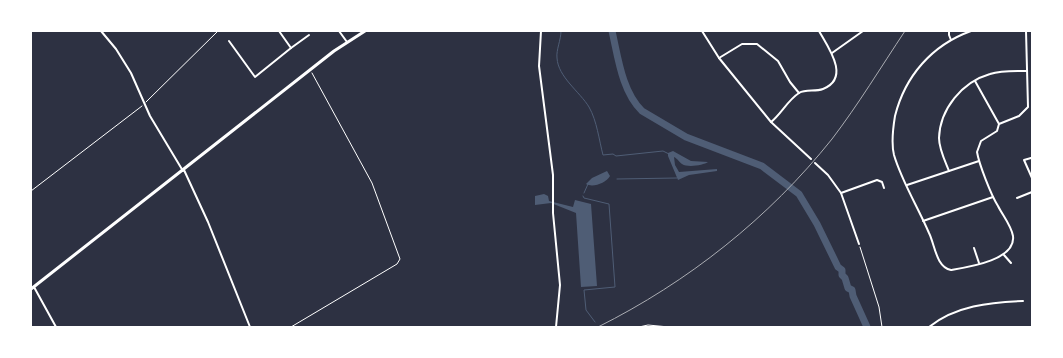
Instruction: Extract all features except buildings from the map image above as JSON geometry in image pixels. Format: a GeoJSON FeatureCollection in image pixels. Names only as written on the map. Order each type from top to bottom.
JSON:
{"type":"FeatureCollection","features":[{"type":"Feature","properties":{"kind":"main road"},"geometry":{"type":"LineString","coordinates":[[33,288],[347,42],[365,31]]}},
{"type":"Feature","properties":{"kind":"street"},"geometry":{"type":"LineString","coordinates":[[101,31],[116,49],[131,73],[154,125],[183,170],[208,222],[250,327]]}},
{"type":"Feature","properties":{"kind":"street"},"geometry":{"type":"LineString","coordinates":[[279,31],[292,48]]}},
{"type":"Feature","properties":{"kind":"street"},"geometry":{"type":"LineString","coordinates":[[339,31],[347,42]]}},
{"type":"Feature","properties":{"kind":"street"},"geometry":{"type":"LineString","coordinates":[[541,31],[539,66],[553,168],[553,205],[560,285],[556,327]]}},
{"type":"Feature","properties":{"kind":"street"},"geometry":{"type":"LineString","coordinates":[[702,31],[719,58],[771,122],[811,159]]}},
{"type":"Feature","properties":{"kind":"street"},"geometry":{"type":"LineString","coordinates":[[771,122],[799,93],[821,90],[832,82],[836,72],[836,64],[832,53],[819,31]]}},
{"type":"Feature","properties":{"kind":"street"},"geometry":{"type":"LineString","coordinates":[[832,53],[863,31]]}},
{"type":"Feature","properties":{"kind":"street"},"geometry":{"type":"LineString","coordinates":[[949,31],[951,40]]}},
{"type":"Feature","properties":{"kind":"street"},"geometry":{"type":"LineString","coordinates":[[971,31],[938,48],[918,68],[906,85],[898,105],[893,131],[894,154],[940,263],[951,270],[1004,255],[1012,245],[1013,238],[1011,229],[993,197],[979,161],[977,152],[980,143],[997,131],[999,124],[975,81]]}},
{"type":"Feature","properties":{"kind":"street"},"geometry":{"type":"LineString","coordinates":[[999,124],[1019,116],[1028,106],[1026,31]]}},
{"type":"Feature","properties":{"kind":"street"},"geometry":{"type":"LineString","coordinates":[[229,42],[256,77],[309,35]]}},
{"type":"Feature","properties":{"kind":"street"},"geometry":{"type":"LineString","coordinates":[[719,58],[742,44],[757,44],[778,62],[790,82],[799,93]]}},
{"type":"Feature","properties":{"kind":"street"},"geometry":{"type":"LineString","coordinates":[[948,171],[940,147],[942,124],[946,111],[954,99],[964,87],[975,81],[999,72],[1027,71]]}},
{"type":"Feature","properties":{"kind":"street"},"geometry":{"type":"LineString","coordinates":[[1031,158],[1024,160],[1032,178]]}},
{"type":"Feature","properties":{"kind":"street"},"geometry":{"type":"LineString","coordinates":[[907,185],[979,161]]}},
{"type":"Feature","properties":{"kind":"street"},"geometry":{"type":"LineString","coordinates":[[815,163],[828,175],[841,193],[859,244]]}},
{"type":"Feature","properties":{"kind":"street"},"geometry":{"type":"LineString","coordinates":[[841,193],[877,180],[882,182],[884,188]]}},
{"type":"Feature","properties":{"kind":"street"},"geometry":{"type":"LineString","coordinates":[[1017,198],[1032,192]]}},
{"type":"Feature","properties":{"kind":"street"},"geometry":{"type":"LineString","coordinates":[[923,221],[993,197]]}},
{"type":"Feature","properties":{"kind":"street"},"geometry":{"type":"LineString","coordinates":[[974,248],[979,263]]}},
{"type":"Feature","properties":{"kind":"street"},"geometry":{"type":"LineString","coordinates":[[1004,255],[1011,263]]}},
{"type":"Feature","properties":{"kind":"street"},"geometry":{"type":"LineString","coordinates":[[33,288],[56,327]]}},
{"type":"Feature","properties":{"kind":"street"},"geometry":{"type":"LineString","coordinates":[[929,327],[940,319],[955,312],[992,302],[1023,301]]}},
{"type":"Feature","properties":{"kind":"path"},"geometry":{"type":"LineString","coordinates":[[31,191],[145,104],[218,31]]}},
{"type":"Feature","properties":{"kind":"path"},"geometry":{"type":"LineString","coordinates":[[291,327],[397,264],[400,259],[372,183],[312,73]]}},
{"type":"Feature","properties":{"kind":"path"},"geometry":{"type":"LineString","coordinates":[[859,244],[880,307],[882,327]]}},
{"type":"Feature","properties":{"kind":"path"},"geometry":{"type":"LineString","coordinates":[[639,327],[648,325],[669,327]]}},
{"type":"Feature","properties":{"kind":"water"},"geometry":{"type":"Polygon","coordinates":[[[673,151],[691,161],[708,162],[700,165],[688,166],[682,164],[674,157],[675,165],[679,172],[717,169],[717,171],[689,175],[678,180],[668,156],[668,153],[673,151]]]}},
{"type":"Feature","properties":{"kind":"water"},"geometry":{"type":"Polygon","coordinates":[[[607,171],[610,176],[602,183],[596,185],[586,184],[592,178],[607,171]]]}},
{"type":"Feature","properties":{"kind":"water"},"geometry":{"type":"Polygon","coordinates":[[[544,194],[548,196],[549,201],[573,207],[575,200],[591,204],[597,286],[581,287],[576,213],[551,203],[535,205],[535,196],[544,194]]]}},
{"type":"Feature","properties":{"kind":"waterway"},"geometry":{"type":"LineString","coordinates":[[561,31],[557,55],[558,65],[565,78],[585,101],[592,112],[603,155],[613,154],[616,156],[663,151],[669,154]]}},
{"type":"Feature","properties":{"kind":"waterway"},"geometry":{"type":"LineString","coordinates":[[612,31],[625,84],[635,103],[642,111],[686,137],[762,166],[799,194],[817,224],[838,267],[842,270],[842,275],[845,278],[848,288],[852,290],[853,296],[867,327]]}},
{"type":"Feature","properties":{"kind":"waterway"},"geometry":{"type":"LineString","coordinates":[[617,179],[677,178]]}},
{"type":"Feature","properties":{"kind":"waterway"},"geometry":{"type":"LineString","coordinates":[[584,193],[588,184]]}},
{"type":"Feature","properties":{"kind":"waterway"},"geometry":{"type":"LineString","coordinates":[[583,196],[584,198],[609,204],[615,287],[584,290],[586,310],[595,322]]}},
{"type":"Feature","properties":{"kind":"railway"},"geometry":{"type":"LineString","coordinates":[[598,327],[664,290],[695,269],[725,246],[782,195],[808,168],[842,126],[905,31]]}}]}
